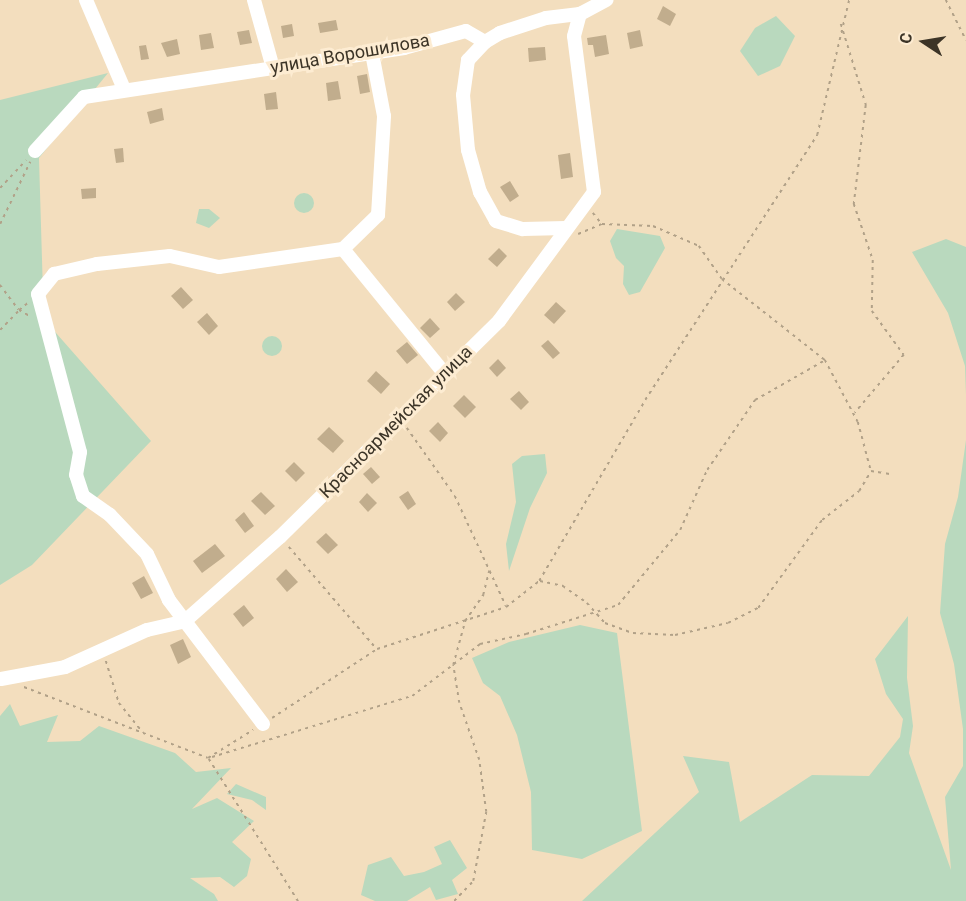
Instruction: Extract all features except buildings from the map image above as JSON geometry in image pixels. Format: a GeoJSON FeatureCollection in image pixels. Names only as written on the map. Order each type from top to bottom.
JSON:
{"type":"FeatureCollection","features":[{"type":"Feature","properties":{"kind":"street"},"geometry":{"type":"LineString","coordinates":[[86,0],[124,89]]}},
{"type":"Feature","properties":{"kind":"street"},"geometry":{"type":"LineString","coordinates":[[254,0],[273,68]]}},
{"type":"Feature","properties":{"kind":"street"},"geometry":{"type":"LineString","coordinates":[[570,232],[523,230],[496,221],[480,192],[468,150],[463,95],[468,60],[485,42],[500,33],[546,18],[580,14],[606,0]]}},
{"type":"Feature","properties":{"kind":"street","name":"Красноармейская улица"},"geometry":{"type":"LineString","coordinates":[[1,679],[65,667],[104,652],[147,630],[185,621],[280,537],[499,321],[570,232],[594,192],[574,36],[580,14]]}},
{"type":"Feature","properties":{"kind":"street","name":"улица Ворошилова"},"geometry":{"type":"LineString","coordinates":[[35,151],[84,97],[124,89],[372,53],[466,32],[485,42]]}},
{"type":"Feature","properties":{"kind":"street"},"geometry":{"type":"LineString","coordinates":[[263,724],[169,600],[147,554],[110,515],[83,496],[76,475],[80,452],[38,294],[54,274],[97,264],[170,256],[219,267],[343,249],[378,215],[384,116],[372,53]]}},
{"type":"Feature","properties":{"kind":"street"},"geometry":{"type":"LineString","coordinates":[[343,249],[444,373]]}},
{"type":"Feature","properties":{"kind":"path"},"geometry":{"type":"LineString","coordinates":[[208,758],[376,649],[507,607],[539,581],[645,400],[817,135],[838,52],[841,23],[849,0]]}},
{"type":"Feature","properties":{"kind":"path"},"geometry":{"type":"LineString","coordinates":[[946,0],[966,40]]}},
{"type":"Feature","properties":{"kind":"path"},"geometry":{"type":"LineString","coordinates":[[841,23],[866,105],[854,204],[873,260],[872,311],[904,355],[854,414]]}},
{"type":"Feature","properties":{"kind":"path"},"geometry":{"type":"LineString","coordinates":[[0,188],[35,151]]}},
{"type":"Feature","properties":{"kind":"path"},"geometry":{"type":"LineString","coordinates":[[0,224],[35,151]]}},
{"type":"Feature","properties":{"kind":"path"},"geometry":{"type":"LineString","coordinates":[[539,581],[563,586],[597,613],[605,623],[633,633],[675,635],[728,623],[758,608],[814,529],[859,490],[871,471],[854,414],[825,360],[722,279],[699,246],[653,226],[602,224],[570,232]]}},
{"type":"Feature","properties":{"kind":"path"},"geometry":{"type":"LineString","coordinates":[[0,285],[19,310]]}},
{"type":"Feature","properties":{"kind":"path"},"geometry":{"type":"LineString","coordinates":[[0,330],[38,294]]}},
{"type":"Feature","properties":{"kind":"path"},"geometry":{"type":"LineString","coordinates":[[21,686],[208,758],[412,696],[480,644],[597,613],[618,605],[680,530],[707,470],[754,400],[825,360]]}},
{"type":"Feature","properties":{"kind":"path"},"geometry":{"type":"LineString","coordinates":[[402,419],[455,496],[507,607]]}},
{"type":"Feature","properties":{"kind":"path"},"geometry":{"type":"LineString","coordinates":[[871,471],[890,474]]}},
{"type":"Feature","properties":{"kind":"path"},"geometry":{"type":"LineString","coordinates":[[280,537],[376,649]]}},
{"type":"Feature","properties":{"kind":"path"},"geometry":{"type":"LineString","coordinates":[[454,901],[473,881],[486,812],[479,760],[459,703],[453,665],[465,621],[483,595],[489,572]]}},
{"type":"Feature","properties":{"kind":"path"},"geometry":{"type":"LineString","coordinates":[[104,652],[119,703],[143,734]]}},
{"type":"Feature","properties":{"kind":"path"},"geometry":{"type":"LineString","coordinates":[[208,758],[298,901]]}},
{"type":"Feature","properties":{"kind":"green space"},"geometry":{"type":"Polygon","coordinates":[[[776,16],[795,36],[780,66],[758,76],[740,51],[755,28],[776,16]]]}},
{"type":"Feature","properties":{"kind":"green space"},"geometry":{"type":"Polygon","coordinates":[[[108,73],[39,158],[43,293],[49,325],[151,441],[32,565],[0,585],[0,100],[108,73]]]}},
{"type":"Feature","properties":{"kind":"green space"},"geometry":{"type":"Polygon","coordinates":[[[304,193],[311,196],[314,203],[311,210],[304,213],[297,210],[294,203],[297,196],[304,193]]]}},
{"type":"Feature","properties":{"kind":"green space"},"geometry":{"type":"Polygon","coordinates":[[[199,209],[209,209],[220,218],[209,228],[196,223],[199,209]]]}},
{"type":"Feature","properties":{"kind":"green space"},"geometry":{"type":"Polygon","coordinates":[[[617,229],[660,236],[665,248],[640,292],[629,295],[623,284],[624,266],[616,258],[610,241],[617,229]]]}},
{"type":"Feature","properties":{"kind":"green space"},"geometry":{"type":"Polygon","coordinates":[[[946,239],[966,247],[966,395],[965,366],[948,313],[912,252],[946,239]]]}},
{"type":"Feature","properties":{"kind":"green space"},"geometry":{"type":"Polygon","coordinates":[[[272,336],[279,339],[282,346],[279,353],[272,356],[265,353],[262,346],[265,339],[272,336]]]}},
{"type":"Feature","properties":{"kind":"green space"},"geometry":{"type":"Polygon","coordinates":[[[966,440],[966,901],[582,901],[699,792],[683,756],[729,762],[740,822],[812,775],[869,776],[900,737],[903,719],[886,694],[875,659],[908,616],[907,678],[913,726],[909,753],[951,870],[945,797],[963,766],[963,729],[954,664],[940,613],[945,544],[958,497],[966,440]]]}},
{"type":"Feature","properties":{"kind":"green space"},"geometry":{"type":"Polygon","coordinates":[[[545,454],[547,473],[530,508],[509,571],[506,544],[516,502],[512,464],[522,456],[545,454]]]}},
{"type":"Feature","properties":{"kind":"green space"},"geometry":{"type":"Polygon","coordinates":[[[580,625],[617,633],[642,831],[582,859],[532,850],[531,792],[517,735],[500,696],[483,683],[472,658],[509,642],[580,625]]]}},
{"type":"Feature","properties":{"kind":"green space"},"geometry":{"type":"Polygon","coordinates":[[[10,704],[20,726],[58,715],[47,742],[80,741],[99,726],[175,753],[196,772],[231,768],[192,809],[217,798],[254,821],[232,842],[251,859],[247,876],[234,887],[220,877],[190,878],[214,894],[218,901],[0,901],[0,716],[10,704]]]}},
{"type":"Feature","properties":{"kind":"green space"},"geometry":{"type":"Polygon","coordinates":[[[236,784],[266,797],[266,810],[252,800],[227,794],[236,784]]]}},
{"type":"Feature","properties":{"kind":"green space"},"geometry":{"type":"Polygon","coordinates":[[[450,840],[467,868],[452,880],[458,894],[436,900],[430,887],[407,901],[375,901],[361,895],[368,865],[391,857],[404,876],[424,872],[442,864],[434,847],[450,840]]]}}]}
